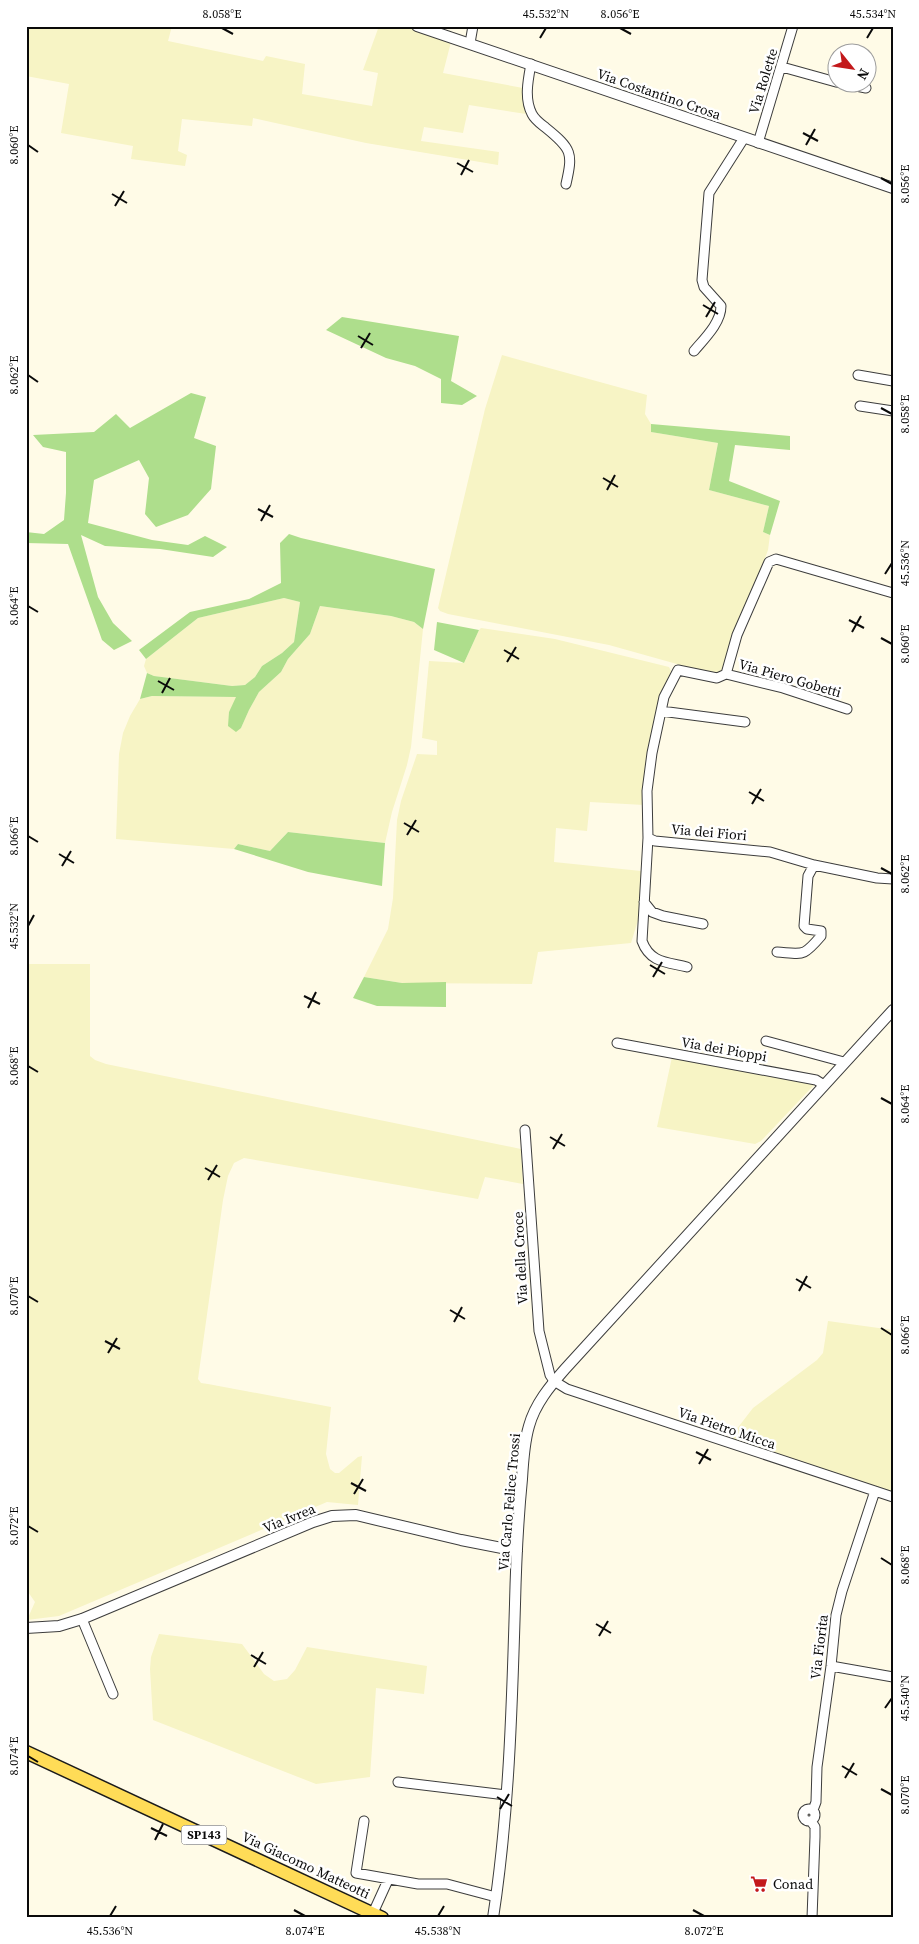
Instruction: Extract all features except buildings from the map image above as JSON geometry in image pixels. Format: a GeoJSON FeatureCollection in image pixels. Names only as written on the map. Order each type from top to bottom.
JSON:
{"type":"FeatureCollection","features":[{"type":"Feature","properties":{"kind":"main road","name":"Via Giacomo Matteotti"},"geometry":{"type":"LineString","coordinates":[[26,1752],[378,1916]]}},
{"type":"Feature","properties":{"kind":"street","name":"Via Costantino Crosa"},"geometry":{"type":"LineString","coordinates":[[417,26],[893,188]]}},
{"type":"Feature","properties":{"kind":"street"},"geometry":{"type":"LineString","coordinates":[[470,43],[473,26]]}},
{"type":"Feature","properties":{"kind":"street","name":"Via Rolette"},"geometry":{"type":"LineString","coordinates":[[758,143],[793,26]]}},
{"type":"Feature","properties":{"kind":"street"},"geometry":{"type":"LineString","coordinates":[[531,64],[527,86],[529,107],[533,117],[552,132],[568,150],[571,159],[566,184]]}},
{"type":"Feature","properties":{"kind":"street"},"geometry":{"type":"LineString","coordinates":[[782,67],[826,79]]}},
{"type":"Feature","properties":{"kind":"street"},"geometry":{"type":"LineString","coordinates":[[694,351],[716,323],[721,312],[721,306],[704,287],[702,280],[709,193],[744,138]]}},
{"type":"Feature","properties":{"kind":"street"},"geometry":{"type":"LineString","coordinates":[[858,375],[893,381]]}},
{"type":"Feature","properties":{"kind":"street"},"geometry":{"type":"LineString","coordinates":[[860,406],[893,411]]}},
{"type":"Feature","properties":{"kind":"street"},"geometry":{"type":"LineString","coordinates":[[726,674],[737,634],[769,562],[776,559],[893,593]]}},
{"type":"Feature","properties":{"kind":"street","name":"Via Piero Gobetti"},"geometry":{"type":"LineString","coordinates":[[662,711],[664,697],[678,670],[717,678],[726,674],[783,688],[847,709]]}},
{"type":"Feature","properties":{"kind":"street"},"geometry":{"type":"LineString","coordinates":[[687,967],[654,959],[646,951],[642,941],[648,838],[648,791],[652,753],[662,711],[745,722]]}},
{"type":"Feature","properties":{"kind":"street","name":"Via dei Fiori"},"geometry":{"type":"LineString","coordinates":[[648,838],[655,841],[770,852],[814,865],[877,878],[893,879]]}},
{"type":"Feature","properties":{"kind":"street"},"geometry":{"type":"LineString","coordinates":[[777,952],[803,954],[808,952],[821,936],[820,931],[807,929],[804,926],[808,876],[814,865]]}},
{"type":"Feature","properties":{"kind":"street"},"geometry":{"type":"LineString","coordinates":[[644,902],[652,912],[703,924]]}},
{"type":"Feature","properties":{"kind":"street","name":"Via Carlo Felice Trossi"},"geometry":{"type":"LineString","coordinates":[[493,1918],[501,1862],[506,1795],[517,1551],[525,1446],[529,1426],[539,1402],[554,1381],[893,1010]]}},
{"type":"Feature","properties":{"kind":"street"},"geometry":{"type":"LineString","coordinates":[[766,1041],[844,1062]]}},
{"type":"Feature","properties":{"kind":"street","name":"Via dei Pioppi"},"geometry":{"type":"LineString","coordinates":[[617,1043],[816,1080],[824,1085]]}},
{"type":"Feature","properties":{"kind":"street","name":"Via della Croce"},"geometry":{"type":"LineString","coordinates":[[525,1130],[539,1331],[546,1365],[554,1381]]}},
{"type":"Feature","properties":{"kind":"street","name":"Via Pietro Micca"},"geometry":{"type":"LineString","coordinates":[[554,1381],[568,1389],[893,1497]]}},
{"type":"Feature","properties":{"kind":"street","name":"Via Fiorita"},"geometry":{"type":"LineString","coordinates":[[812,1918],[815,1827],[812,1821],[806,1821],[803,1815],[806,1810],[813,1810],[816,1802],[817,1767],[836,1615],[842,1591],[875,1492]]}},
{"type":"Feature","properties":{"kind":"street","name":"Via Ivrea"},"geometry":{"type":"LineString","coordinates":[[26,1628],[59,1626],[82,1619],[313,1522],[332,1516],[356,1515],[460,1540],[517,1551]]}},
{"type":"Feature","properties":{"kind":"street"},"geometry":{"type":"LineString","coordinates":[[82,1619],[113,1694]]}},
{"type":"Feature","properties":{"kind":"street"},"geometry":{"type":"LineString","coordinates":[[831,1666],[893,1677]]}},
{"type":"Feature","properties":{"kind":"street"},"geometry":{"type":"LineString","coordinates":[[398,1782],[506,1795]]}},
{"type":"Feature","properties":{"kind":"street"},"geometry":{"type":"LineString","coordinates":[[364,1821],[356,1873],[418,1884],[447,1884],[496,1897]]}},
{"type":"Feature","properties":{"kind":"street"},"geometry":{"type":"LineString","coordinates":[[378,1916],[388,1880]]}},
{"type":"Feature","properties":{"kind":"shaded area"},"geometry":{"type":"Polygon","coordinates":[[[26,26],[172,26],[168,41],[263,61],[266,56],[305,64],[302,94],[372,106],[378,73],[363,70],[379,26],[407,26],[451,42],[443,73],[523,88],[526,114],[469,105],[463,133],[424,127],[421,141],[499,152],[498,165],[366,143],[253,118],[252,126],[182,119],[178,151],[187,155],[185,166],[131,159],[133,146],[61,133],[69,84],[26,76],[26,26]]]}},
{"type":"Feature","properties":{"kind":"shaded area"},"geometry":{"type":"Polygon","coordinates":[[[502,355],[647,395],[645,414],[651,424],[651,432],[718,443],[709,490],[769,506],[763,532],[770,535],[768,550],[724,670],[717,673],[709,673],[609,645],[440,611],[438,608],[485,409],[502,355]]]}},
{"type":"Feature","properties":{"kind":"shaded area"},"geometry":{"type":"Polygon","coordinates":[[[284,598],[300,602],[294,642],[282,653],[262,666],[255,677],[245,685],[232,686],[154,676],[147,673],[144,666],[146,659],[198,618],[284,598]]]}},
{"type":"Feature","properties":{"kind":"shaded area"},"geometry":{"type":"Polygon","coordinates":[[[320,606],[391,616],[414,622],[423,629],[411,747],[385,843],[288,832],[270,851],[238,844],[234,849],[116,839],[119,754],[123,733],[140,699],[152,696],[237,697],[229,712],[241,728],[259,692],[281,672],[288,659],[310,634],[320,606]]]}},
{"type":"Feature","properties":{"kind":"shaded area"},"geometry":{"type":"Polygon","coordinates":[[[481,628],[555,639],[669,667],[671,671],[654,720],[646,757],[644,805],[590,802],[587,831],[556,828],[554,862],[641,871],[639,917],[631,943],[538,952],[532,984],[402,983],[364,977],[388,929],[393,898],[397,820],[401,801],[417,754],[437,755],[437,741],[422,738],[429,661],[464,663],[481,628]]]}},
{"type":"Feature","properties":{"kind":"shaded area"},"geometry":{"type":"Polygon","coordinates":[[[26,964],[90,964],[90,1056],[95,1060],[106,1064],[521,1149],[523,1184],[485,1177],[478,1199],[244,1158],[234,1163],[228,1176],[223,1200],[198,1379],[201,1383],[331,1407],[326,1454],[330,1469],[335,1473],[339,1473],[358,1457],[362,1456],[358,1505],[327,1502],[59,1616],[27,1620],[35,1602],[26,1589],[26,964]]]}},
{"type":"Feature","properties":{"kind":"shaded area"},"geometry":{"type":"Polygon","coordinates":[[[672,1057],[812,1083],[814,1085],[761,1141],[755,1144],[657,1127],[672,1057]]]}},
{"type":"Feature","properties":{"kind":"shaded area"},"geometry":{"type":"Polygon","coordinates":[[[828,1321],[893,1330],[893,1492],[732,1441],[736,1430],[753,1408],[817,1360],[823,1353],[828,1321]]]}},
{"type":"Feature","properties":{"kind":"shaded area"},"geometry":{"type":"Polygon","coordinates":[[[159,1634],[242,1644],[264,1674],[274,1681],[287,1679],[295,1670],[307,1647],[427,1666],[424,1694],[376,1688],[370,1777],[316,1784],[153,1720],[150,1669],[151,1657],[159,1634]]]}},
{"type":"Feature","properties":{"kind":"green space"},"geometry":{"type":"Polygon","coordinates":[[[342,317],[459,336],[451,381],[477,396],[462,405],[441,403],[441,379],[415,366],[386,358],[326,330],[342,317]]]}},
{"type":"Feature","properties":{"kind":"green space"},"geometry":{"type":"Polygon","coordinates":[[[191,393],[206,397],[194,438],[216,446],[211,489],[188,515],[156,527],[145,514],[149,478],[139,460],[94,480],[88,523],[152,540],[188,545],[205,536],[227,547],[213,557],[160,549],[105,546],[81,535],[98,597],[113,623],[132,641],[114,650],[102,640],[68,544],[26,543],[26,532],[44,534],[64,520],[66,493],[66,452],[43,447],[33,435],[94,432],[116,414],[130,428],[191,393]]]}},
{"type":"Feature","properties":{"kind":"green space"},"geometry":{"type":"Polygon","coordinates":[[[651,424],[790,436],[790,450],[735,445],[729,481],[780,501],[770,535],[763,532],[769,506],[709,490],[718,443],[651,432],[651,424]]]}},
{"type":"Feature","properties":{"kind":"green space"},"geometry":{"type":"Polygon","coordinates":[[[289,534],[435,569],[423,629],[414,622],[391,616],[320,606],[310,634],[288,659],[281,672],[259,692],[241,728],[236,732],[228,726],[229,712],[236,697],[152,696],[140,699],[147,673],[154,676],[232,686],[245,685],[255,677],[262,666],[282,653],[294,642],[300,602],[284,598],[198,618],[146,659],[139,650],[190,612],[249,599],[281,583],[280,543],[289,534]]]}},
{"type":"Feature","properties":{"kind":"green space"},"geometry":{"type":"Polygon","coordinates":[[[437,622],[479,630],[464,663],[434,650],[437,622]]]}},
{"type":"Feature","properties":{"kind":"green space"},"geometry":{"type":"Polygon","coordinates":[[[288,832],[385,843],[382,886],[308,872],[234,849],[238,844],[270,851],[288,832]]]}},
{"type":"Feature","properties":{"kind":"green space"},"geometry":{"type":"Polygon","coordinates":[[[364,977],[402,983],[446,982],[446,1007],[377,1006],[353,998],[364,977]]]}},
{"type":"Feature","properties":{"kind":"place","name":"Conad"},"geometry":{"type":"Point","coordinates":[759,1884]}}]}
